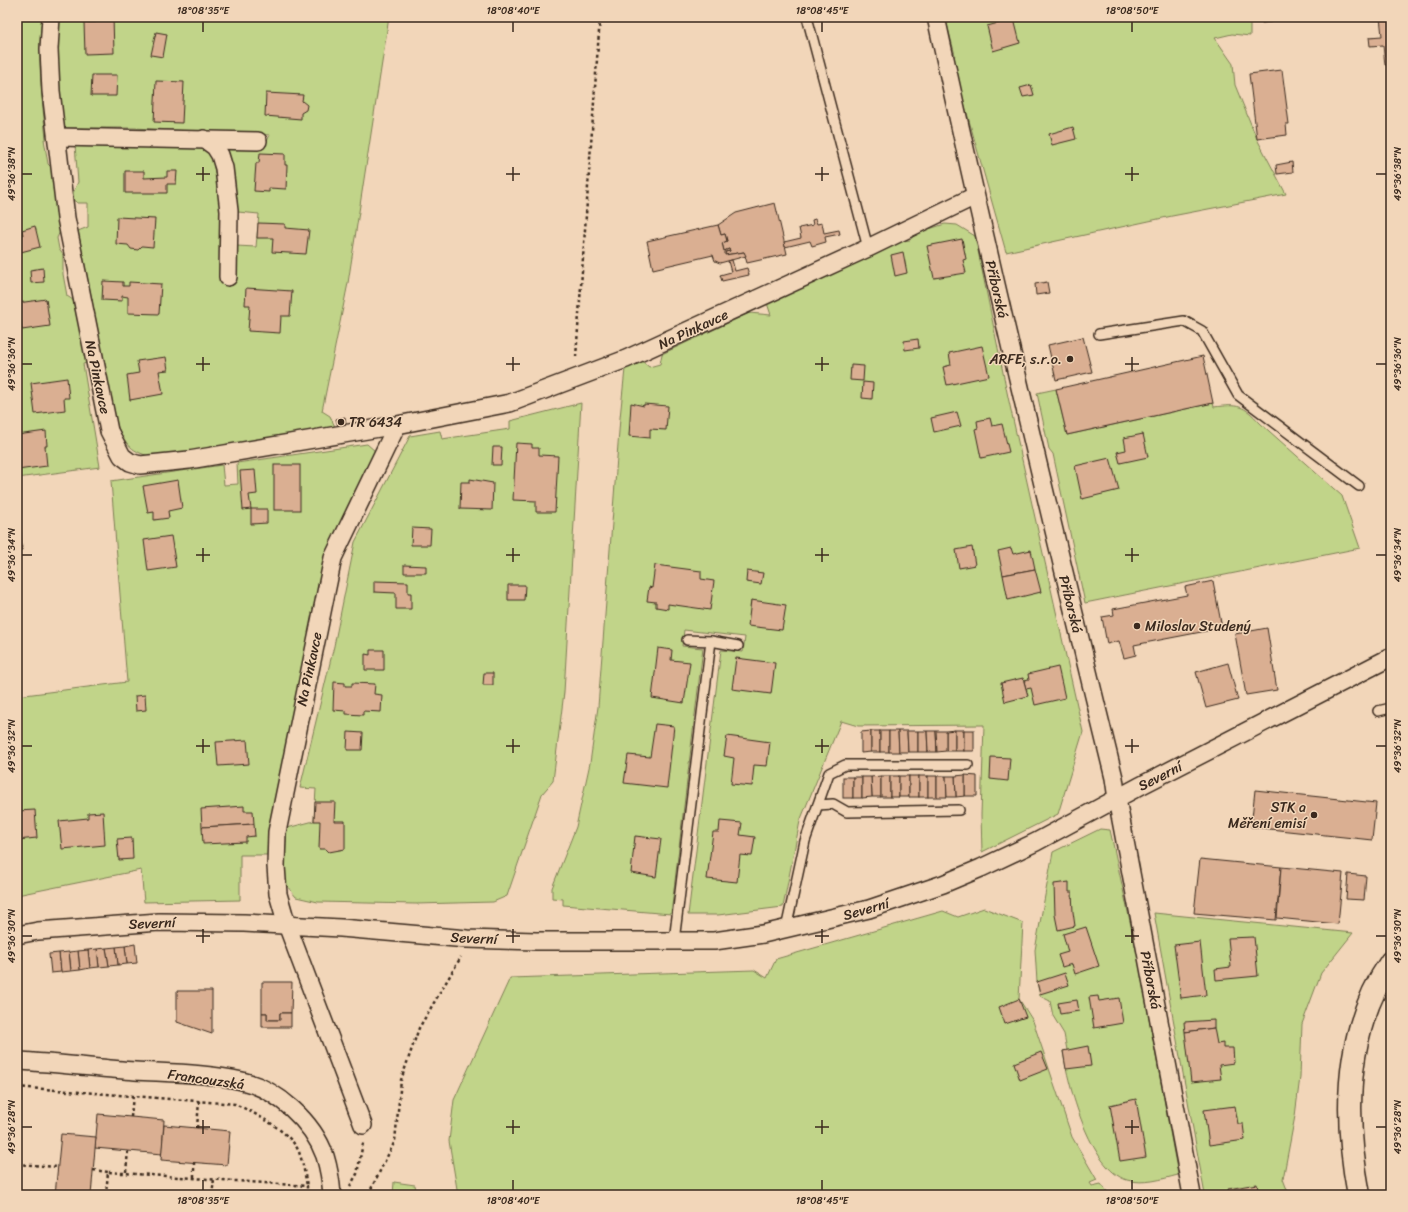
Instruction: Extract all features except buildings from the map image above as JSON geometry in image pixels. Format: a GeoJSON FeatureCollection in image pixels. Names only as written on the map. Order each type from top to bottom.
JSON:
{"type":"FeatureCollection","features":[{"type":"Feature","properties":{"kind":"main road"},"geometry":{"type":"LineString","coordinates":[[1359,1195],[1350,1132],[1351,1074],[1364,1016],[1375,990],[1391,962]]}},
{"type":"Feature","properties":{"kind":"street","name":"Na Pinkavce"},"geometry":{"type":"LineString","coordinates":[[51,17],[51,91],[66,218],[75,267],[109,432],[122,456],[130,462],[140,465],[182,460],[397,425],[510,403],[580,378],[626,359],[868,248],[975,196]]}},
{"type":"Feature","properties":{"kind":"street","name":"Příborská"},"geometry":{"type":"LineString","coordinates":[[936,17],[975,196],[1114,778],[1192,1195]]}},
{"type":"Feature","properties":{"kind":"street"},"geometry":{"type":"LineString","coordinates":[[57,137],[258,141]]}},
{"type":"Feature","properties":{"kind":"street"},"geometry":{"type":"LineString","coordinates":[[204,139],[215,147],[220,155],[224,168],[228,211],[228,277]]}},
{"type":"Feature","properties":{"kind":"street","name":"Na Pinkavce"},"geometry":{"type":"LineString","coordinates":[[287,925],[278,894],[276,866],[277,832],[329,574],[333,558],[397,425]]}},
{"type":"Feature","properties":{"kind":"street","name":"Severní"},"geometry":{"type":"LineString","coordinates":[[17,935],[38,931],[159,922],[287,925],[466,945],[536,941],[674,941],[737,939],[869,909],[943,884],[1007,856],[1391,658]]}},
{"type":"Feature","properties":{"kind":"street"},"geometry":{"type":"LineString","coordinates":[[287,925],[363,1125]]}},
{"type":"Feature","properties":{"kind":"street","name":"Francouzská"},"geometry":{"type":"LineString","coordinates":[[17,1061],[192,1075],[244,1081],[292,1109],[305,1123],[316,1138],[325,1156],[331,1179],[332,1195]]}},
{"type":"Feature","properties":{"kind":"lane"},"geometry":{"type":"LineString","coordinates":[[807,17],[868,248]]}},
{"type":"Feature","properties":{"kind":"lane"},"geometry":{"type":"LineString","coordinates":[[1100,334],[1184,321],[1202,331],[1238,396],[1359,486]]}},
{"type":"Feature","properties":{"kind":"lane"},"geometry":{"type":"LineString","coordinates":[[687,640],[738,646]]}},
{"type":"Feature","properties":{"kind":"lane"},"geometry":{"type":"LineString","coordinates":[[674,941],[712,642]]}},
{"type":"Feature","properties":{"kind":"lane"},"geometry":{"type":"LineString","coordinates":[[1378,711],[1391,708]]}},
{"type":"Feature","properties":{"kind":"lane"},"geometry":{"type":"LineString","coordinates":[[786,929],[805,841],[829,773],[845,765],[968,765]]}},
{"type":"Feature","properties":{"kind":"lane"},"geometry":{"type":"LineString","coordinates":[[818,805],[833,804],[847,812],[959,810]]}},
{"type":"Feature","properties":{"kind":"path"},"geometry":{"type":"LineString","coordinates":[[580,378],[600,17]]}},
{"type":"Feature","properties":{"kind":"path"},"geometry":{"type":"LineString","coordinates":[[371,1190],[395,1141],[401,1080],[419,1028],[466,945]]}},
{"type":"Feature","properties":{"kind":"path"},"geometry":{"type":"LineString","coordinates":[[17,1087],[235,1104],[277,1128],[293,1142],[298,1151],[307,1186],[307,1195]]}},
{"type":"Feature","properties":{"kind":"path"},"geometry":{"type":"LineString","coordinates":[[131,1117],[133,1096]]}},
{"type":"Feature","properties":{"kind":"path"},"geometry":{"type":"LineString","coordinates":[[197,1128],[199,1101]]}},
{"type":"Feature","properties":{"kind":"path"},"geometry":{"type":"LineString","coordinates":[[349,1188],[356,1174],[362,1148],[363,1125]]}},
{"type":"Feature","properties":{"kind":"path"},"geometry":{"type":"LineString","coordinates":[[126,1172],[128,1151]]}},
{"type":"Feature","properties":{"kind":"path"},"geometry":{"type":"LineString","coordinates":[[194,1162],[194,1178]]}},
{"type":"Feature","properties":{"kind":"path"},"geometry":{"type":"LineString","coordinates":[[17,1164],[58,1167]]}},
{"type":"Feature","properties":{"kind":"path"},"geometry":{"type":"LineString","coordinates":[[93,1170],[307,1186]]}},
{"type":"Feature","properties":{"kind":"path"},"geometry":{"type":"LineString","coordinates":[[106,1195],[108,1172]]}},
{"type":"Feature","properties":{"kind":"path"},"geometry":{"type":"LineString","coordinates":[[212,1195],[214,1179]]}},
{"type":"Feature","properties":{"kind":"green space"},"geometry":{"type":"Polygon","coordinates":[[[17,17],[42,17],[40,62],[46,139],[44,139],[48,164],[53,169],[55,185],[53,189],[56,193],[60,231],[57,238],[59,249],[63,255],[63,274],[67,296],[73,300],[87,363],[83,364],[100,467],[17,478],[17,17]]]}},
{"type":"Feature","properties":{"kind":"green space"},"geometry":{"type":"Polygon","coordinates":[[[58,17],[389,17],[348,283],[322,411],[330,416],[336,429],[154,457],[140,453],[130,447],[126,442],[117,425],[78,231],[88,227],[88,203],[78,203],[73,200],[73,193],[78,182],[75,145],[144,143],[208,149],[212,156],[222,211],[236,246],[256,247],[259,214],[238,212],[234,174],[225,145],[264,147],[270,135],[134,128],[63,128],[58,63],[58,17]]]}},
{"type":"Feature","properties":{"kind":"green space"},"geometry":{"type":"Polygon","coordinates":[[[945,17],[1250,17],[1250,36],[1232,34],[1215,38],[1233,64],[1235,85],[1257,139],[1286,194],[1172,216],[1006,252],[952,60],[955,55],[945,17]]]}},
{"type":"Feature","properties":{"kind":"green space"},"geometry":{"type":"Polygon","coordinates":[[[945,224],[957,225],[975,236],[1008,397],[1083,732],[1058,814],[982,852],[981,815],[984,725],[858,726],[841,721],[800,821],[783,907],[718,915],[688,915],[721,650],[743,652],[745,637],[684,630],[682,646],[703,648],[671,914],[563,905],[563,899],[552,898],[552,888],[576,827],[590,763],[598,707],[625,369],[642,361],[649,367],[660,364],[662,354],[749,313],[771,315],[767,303],[886,243],[910,240],[916,233],[945,224]]]}},
{"type":"Feature","properties":{"kind":"green space"},"geometry":{"type":"Polygon","coordinates":[[[1056,389],[1067,435],[1213,403],[1214,407],[1235,406],[1245,409],[1342,496],[1360,548],[1085,603],[1053,454],[1049,449],[1037,393],[1056,389]]]}},
{"type":"Feature","properties":{"kind":"green space"},"geometry":{"type":"Polygon","coordinates":[[[581,403],[564,692],[553,781],[542,794],[507,896],[493,902],[416,904],[318,902],[296,897],[287,886],[284,873],[287,828],[314,821],[316,789],[300,788],[334,646],[355,542],[410,436],[440,431],[442,439],[510,429],[510,421],[581,403]]]}},
{"type":"Feature","properties":{"kind":"green space"},"geometry":{"type":"Polygon","coordinates":[[[367,444],[375,451],[330,549],[270,823],[267,855],[240,855],[240,900],[144,902],[141,870],[17,895],[17,696],[127,682],[111,481],[222,465],[224,485],[238,484],[237,463],[367,444]]]}},
{"type":"Feature","properties":{"kind":"green space"},"geometry":{"type":"Polygon","coordinates":[[[1100,829],[1110,830],[1138,958],[1178,1175],[1153,1181],[1140,1182],[1127,1180],[1114,1173],[1102,1160],[1092,1143],[1083,1124],[1070,1084],[1063,1051],[1067,1050],[1064,1034],[1053,1016],[1050,1001],[1040,996],[1037,982],[1035,950],[1053,852],[1100,829]]]}},
{"type":"Feature","properties":{"kind":"green space"},"geometry":{"type":"Polygon","coordinates":[[[984,908],[1023,923],[1019,999],[1033,1021],[1072,1137],[1097,1180],[1090,1183],[1092,1186],[1101,1184],[1110,1195],[458,1195],[449,1141],[454,1100],[510,978],[754,970],[767,978],[776,959],[943,911],[958,917],[984,908]]]}},
{"type":"Feature","properties":{"kind":"green space"},"geometry":{"type":"Polygon","coordinates":[[[1154,913],[1353,933],[1321,973],[1302,1024],[1300,1077],[1295,1116],[1283,1179],[1289,1195],[1205,1195],[1154,913]]]}},
{"type":"Feature","properties":{"kind":"green space"},"geometry":{"type":"Polygon","coordinates":[[[394,1182],[415,1185],[417,1195],[393,1195],[394,1182]]]}},
{"type":"Feature","properties":{"kind":"place","name":"ARFE, s.r.o."},"geometry":{"type":"Point","coordinates":[1070,359]}},
{"type":"Feature","properties":{"kind":"place","name":"TR 6434"},"geometry":{"type":"Point","coordinates":[341,422]}},
{"type":"Feature","properties":{"kind":"place","name":"Miloslav Studený"},"geometry":{"type":"Point","coordinates":[1137,626]}},
{"type":"Feature","properties":{"kind":"place","name":"STK a Měření emisí"},"geometry":{"type":"Point","coordinates":[1314,815]}}]}
